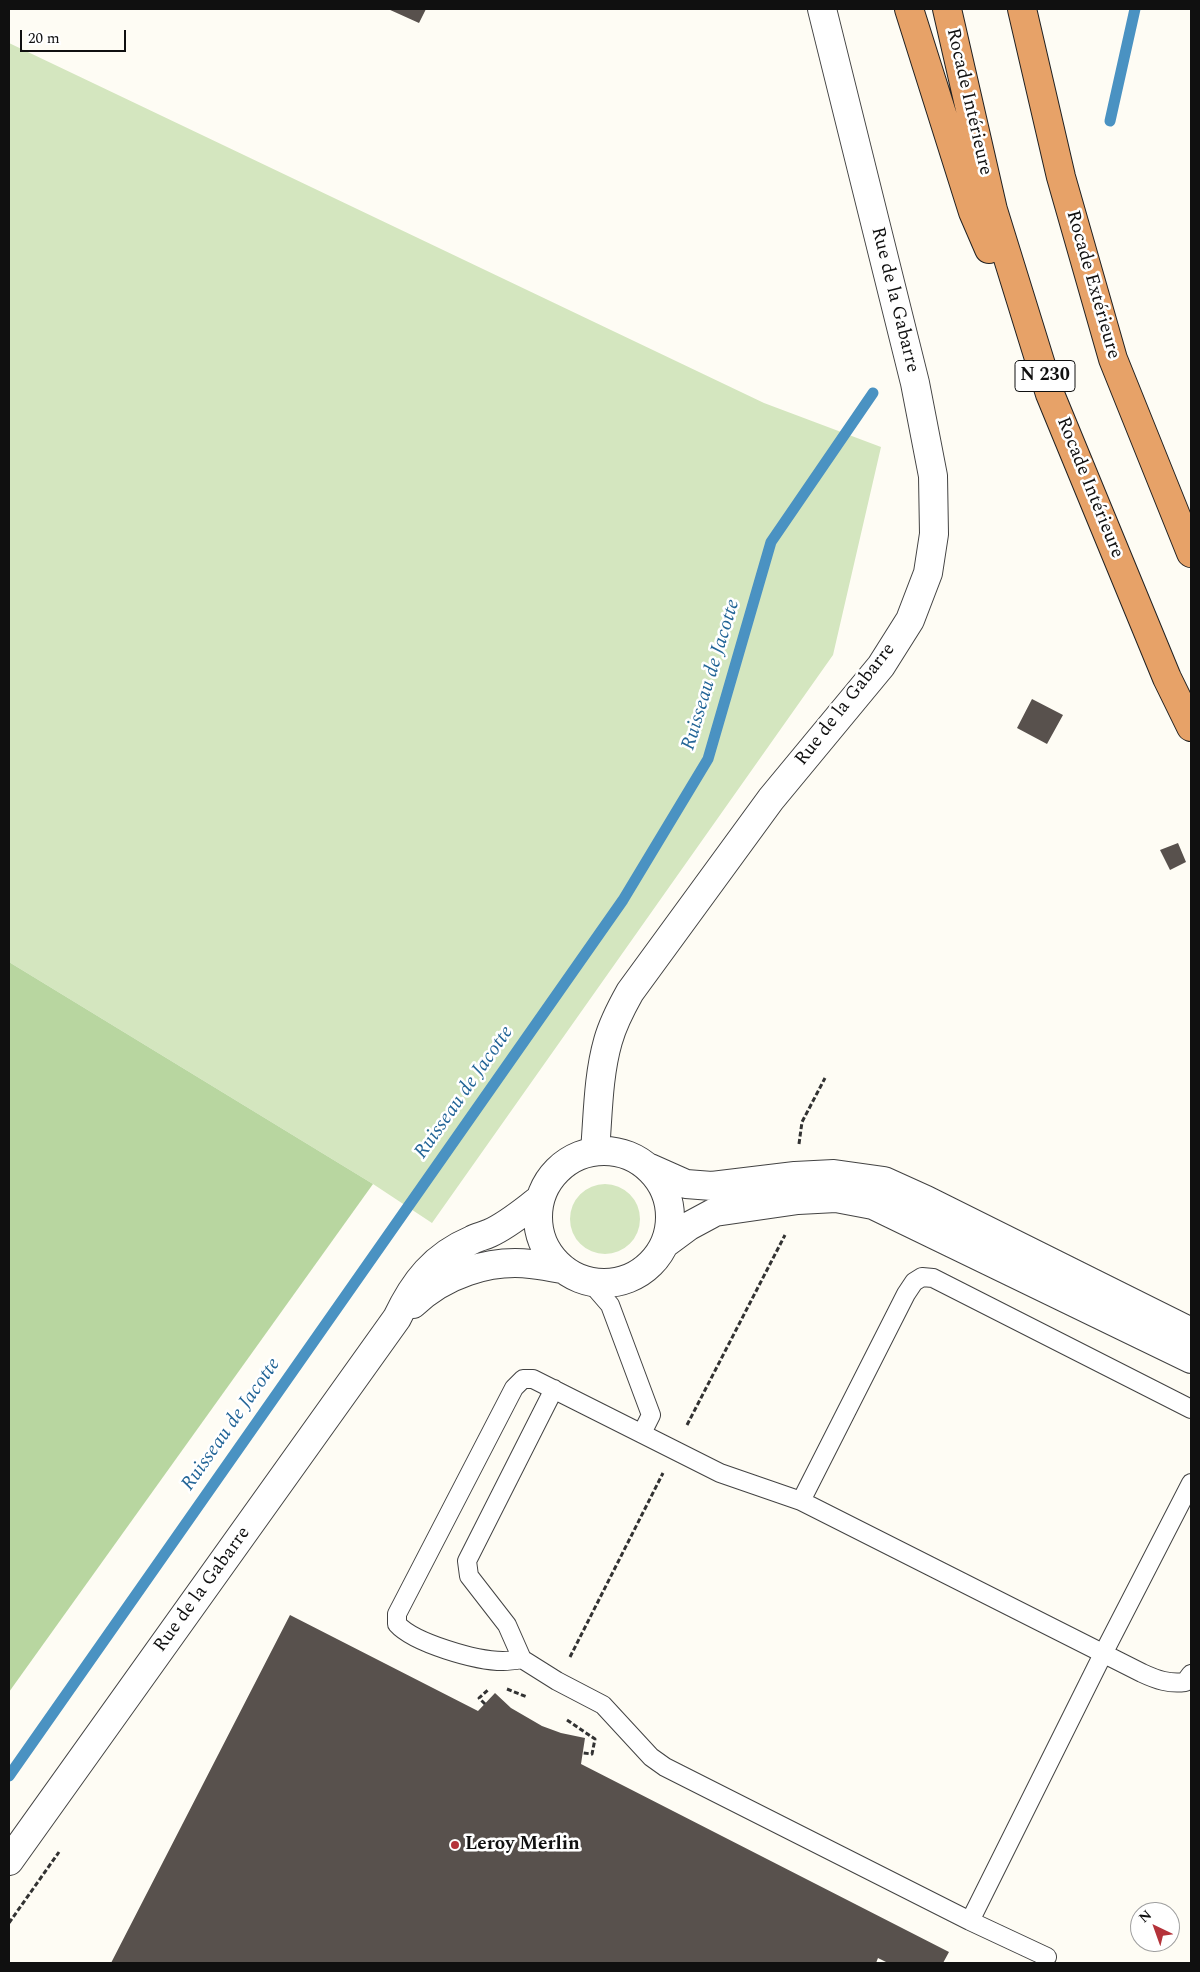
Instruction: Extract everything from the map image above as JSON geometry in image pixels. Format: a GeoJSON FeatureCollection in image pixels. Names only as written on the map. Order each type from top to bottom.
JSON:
{"type":"FeatureCollection","features":[{"type":"Feature","properties":{"kind":"highway"},"geometry":{"type":"LineString","coordinates":[[909,9],[973,212],[1050,394]]}},
{"type":"Feature","properties":{"kind":"highway","name":"Rocade Intérieure"},"geometry":{"type":"LineString","coordinates":[[947,9],[993,210],[1050,394],[1167,678],[1191,727]]}},
{"type":"Feature","properties":{"kind":"highway","name":"Rocade Extérieure"},"geometry":{"type":"LineString","coordinates":[[1022,9],[1061,177],[1113,359],[1191,553]]}},
{"type":"Feature","properties":{"kind":"street","name":"Rue de la Gabarre"},"geometry":{"type":"LineString","coordinates":[[595,1151],[602,1063],[617,1015],[630,992],[771,799],[881,666],[910,620],[928,573],[934,534],[933,476],[914,383],[822,9]]}},
{"type":"Feature","properties":{"kind":"street"},"geometry":{"type":"LineString","coordinates":[[650,1168],[662,1184],[670,1203],[671,1224],[666,1243],[653,1262],[635,1276],[614,1283],[591,1283],[562,1269],[549,1255],[540,1237],[538,1218],[540,1199],[548,1181],[561,1167],[576,1157],[595,1151],[624,1153],[650,1168],[686,1184],[712,1186],[795,1176],[834,1174],[884,1181],[1191,1332]]}},
{"type":"Feature","properties":{"kind":"street"},"geometry":{"type":"LineString","coordinates":[[666,1243],[690,1226],[715,1212],[836,1198],[873,1205],[1191,1359]]}},
{"type":"Feature","properties":{"kind":"street","name":"Rue de la Gabarre"},"geometry":{"type":"LineString","coordinates":[[9,1861],[397,1318],[407,1297],[420,1278],[437,1261],[456,1248],[489,1234],[515,1218],[540,1199]]}},
{"type":"Feature","properties":{"kind":"street","name":"Rue de la Gabarre"},"geometry":{"type":"LineString","coordinates":[[397,1318],[418,1299],[441,1283],[466,1272],[487,1266],[509,1263],[530,1263],[562,1269]]}},
{"type":"Feature","properties":{"kind":"lane"},"geometry":{"type":"LineString","coordinates":[[801,1501],[906,1294],[914,1282],[922,1277],[933,1278],[1191,1408]]}},
{"type":"Feature","properties":{"kind":"lane"},"geometry":{"type":"LineString","coordinates":[[591,1283],[610,1305],[651,1415],[642,1433]]}},
{"type":"Feature","properties":{"kind":"lane"},"geometry":{"type":"LineString","coordinates":[[522,1659],[502,1661],[452,1652],[404,1632],[397,1624],[397,1614],[514,1388],[523,1378],[533,1379],[554,1389],[720,1473],[801,1501],[1103,1654],[1161,1681],[1176,1683],[1189,1681]]}},
{"type":"Feature","properties":{"kind":"lane"},"geometry":{"type":"LineString","coordinates":[[554,1389],[467,1560],[469,1576],[507,1625],[522,1659],[603,1706],[651,1757],[666,1766],[970,1921],[1047,1957]]}},
{"type":"Feature","properties":{"kind":"lane"},"geometry":{"type":"LineString","coordinates":[[970,1921],[1103,1654],[1191,1483]]}},
{"type":"Feature","properties":{"kind":"path"},"geometry":{"type":"LineString","coordinates":[[795,1176],[802,1122],[825,1078]]}},
{"type":"Feature","properties":{"kind":"path"},"geometry":{"type":"LineString","coordinates":[[485,1704],[479,1698],[494,1684]]}},
{"type":"Feature","properties":{"kind":"path"},"geometry":{"type":"LineString","coordinates":[[503,1687],[528,1698]]}},
{"type":"Feature","properties":{"kind":"path"},"geometry":{"type":"LineString","coordinates":[[560,1714],[595,1739],[592,1754],[582,1753]]}},
{"type":"Feature","properties":{"kind":"green space"},"geometry":{"type":"Polygon","coordinates":[[[9,43],[764,403],[881,447],[833,655],[432,1223],[373,1184],[9,962],[9,43]]]}},
{"type":"Feature","properties":{"kind":"green space"},"geometry":{"type":"Polygon","coordinates":[[[9,962],[373,1184],[9,1692],[9,962]]]}},
{"type":"Feature","properties":{"kind":"green space"},"geometry":{"type":"Polygon","coordinates":[[[612,1184],[625,1190],[634,1199],[638,1205],[640,1219],[638,1233],[630,1244],[619,1252],[598,1254],[591,1252],[580,1244],[572,1233],[570,1212],[572,1205],[580,1194],[591,1186],[612,1184]]]}},
{"type":"Feature","properties":{"kind":"building"},"geometry":{"type":"Polygon","coordinates":[[[388,9],[426,9],[419,23],[388,9]]]}},
{"type":"Feature","properties":{"kind":"building"},"geometry":{"type":"Polygon","coordinates":[[[1032,699],[1063,715],[1047,744],[1017,728],[1032,699]]]}},
{"type":"Feature","properties":{"kind":"building"},"geometry":{"type":"Polygon","coordinates":[[[1178,843],[1186,862],[1170,870],[1160,850],[1178,843]]]}},
{"type":"Feature","properties":{"kind":"building","name":"Leroy Merlin"},"geometry":{"type":"Polygon","coordinates":[[[290,1615],[478,1711],[495,1693],[511,1708],[542,1726],[561,1733],[585,1738],[581,1764],[949,1952],[943,1963],[888,1963],[878,1958],[876,1963],[111,1963],[290,1615]]]}},
{"type":"Feature","properties":{"kind":"waterway","name":"Ruisseau de Jacotte"},"geometry":{"type":"LineString","coordinates":[[1110,121],[1135,9]]}},
{"type":"Feature","properties":{"kind":"waterway","name":"Ruisseau de Jacotte"},"geometry":{"type":"LineString","coordinates":[[9,1776],[623,900],[708,759],[771,542],[873,393]]}},
{"type":"Feature","properties":{"kind":"place","name":"Leroy Merlin"},"geometry":{"type":"Point","coordinates":[455,1845]}}]}
